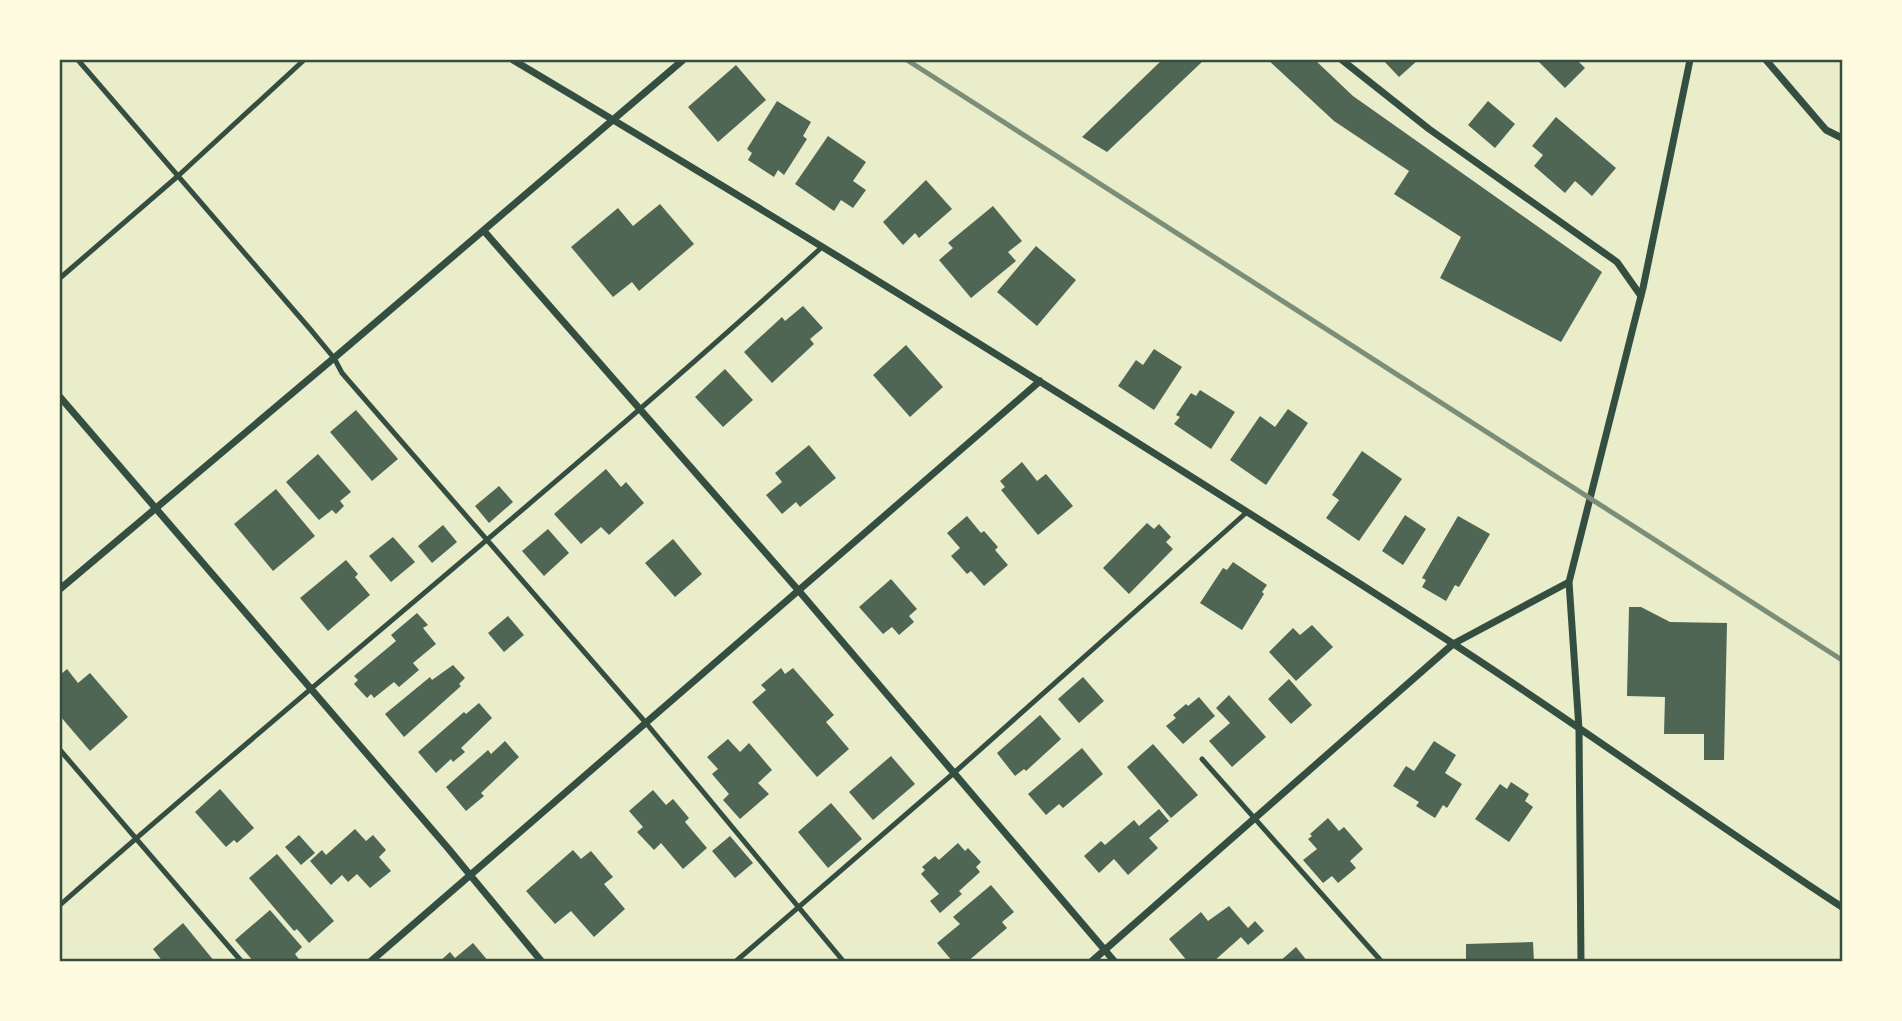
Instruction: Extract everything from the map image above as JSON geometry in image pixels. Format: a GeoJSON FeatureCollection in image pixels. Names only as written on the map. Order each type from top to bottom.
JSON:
{"type":"FeatureCollection","features":[{"type":"Feature","properties":{"kind":"street"},"geometry":{"type":"LineString","coordinates":[[513,60],[932,313],[1247,512],[1452,644],[1843,907]]}},
{"type":"Feature","properties":{"kind":"street"},"geometry":{"type":"LineString","coordinates":[[60,589],[683,60]]}},
{"type":"Feature","properties":{"kind":"street"},"geometry":{"type":"LineString","coordinates":[[1342,60],[1429,130],[1617,262],[1641,296]]}},
{"type":"Feature","properties":{"kind":"street"},"geometry":{"type":"LineString","coordinates":[[1581,961],[1579,729],[1569,582],[1641,296],[1690,60]]}},
{"type":"Feature","properties":{"kind":"street"},"geometry":{"type":"LineString","coordinates":[[1766,60],[1826,130],[1843,138]]}},
{"type":"Feature","properties":{"kind":"street"},"geometry":{"type":"LineString","coordinates":[[484,231],[799,591],[1115,961]]}},
{"type":"Feature","properties":{"kind":"street"},"geometry":{"type":"LineString","coordinates":[[370,961],[1040,381]]}},
{"type":"Feature","properties":{"kind":"street"},"geometry":{"type":"LineString","coordinates":[[60,397],[542,961]]}},
{"type":"Feature","properties":{"kind":"street"},"geometry":{"type":"LineString","coordinates":[[1091,961],[1452,644],[1569,582]]}},
{"type":"Feature","properties":{"kind":"lane"},"geometry":{"type":"LineString","coordinates":[[78,60],[334,358],[342,373],[646,723],[844,961]]}},
{"type":"Feature","properties":{"kind":"lane"},"geometry":{"type":"LineString","coordinates":[[60,278],[178,176],[304,60]]}},
{"type":"Feature","properties":{"kind":"lane"},"geometry":{"type":"LineString","coordinates":[[60,905],[136,837],[488,541],[822,247]]}},
{"type":"Feature","properties":{"kind":"lane"},"geometry":{"type":"LineString","coordinates":[[735,961],[954,772],[1247,512]]}},
{"type":"Feature","properties":{"kind":"lane"},"geometry":{"type":"LineString","coordinates":[[60,750],[242,961]]}},
{"type":"Feature","properties":{"kind":"lane"},"geometry":{"type":"LineString","coordinates":[[1202,759],[1382,961]]}},
{"type":"Feature","properties":{"kind":"building"},"geometry":{"type":"Polygon","coordinates":[[[1162,60],[1204,60],[1107,152],[1082,137],[1162,60]]]}},
{"type":"Feature","properties":{"kind":"building"},"geometry":{"type":"Polygon","coordinates":[[[1268,60],[1315,60],[1353,96],[1602,272],[1561,342],[1440,278],[1461,237],[1394,194],[1409,171],[1334,121],[1268,60]]]}},
{"type":"Feature","properties":{"kind":"building"},"geometry":{"type":"Polygon","coordinates":[[[1383,60],[1418,60],[1399,77],[1383,60]]]}},
{"type":"Feature","properties":{"kind":"building"},"geometry":{"type":"Polygon","coordinates":[[[1537,60],[1577,60],[1585,68],[1565,88],[1537,60]]]}},
{"type":"Feature","properties":{"kind":"building"},"geometry":{"type":"Polygon","coordinates":[[[736,65],[766,100],[718,142],[688,107],[736,65]]]}},
{"type":"Feature","properties":{"kind":"building"},"geometry":{"type":"Polygon","coordinates":[[[777,101],[811,122],[803,136],[807,139],[784,175],[778,170],[774,177],[748,160],[752,153],[747,149],[777,101]]]}},
{"type":"Feature","properties":{"kind":"building"},"geometry":{"type":"Polygon","coordinates":[[[1488,101],[1515,124],[1495,148],[1468,125],[1488,101]]]}},
{"type":"Feature","properties":{"kind":"building"},"geometry":{"type":"Polygon","coordinates":[[[1556,117],[1616,168],[1592,196],[1575,181],[1565,193],[1534,166],[1543,155],[1532,146],[1556,117]]]}},
{"type":"Feature","properties":{"kind":"building"},"geometry":{"type":"Polygon","coordinates":[[[828,136],[866,162],[853,181],[866,190],[853,208],[841,200],[834,211],[795,184],[828,136]]]}},
{"type":"Feature","properties":{"kind":"building"},"geometry":{"type":"Polygon","coordinates":[[[926,180],[952,209],[919,238],[915,233],[903,245],[883,222],[926,180]]]}},
{"type":"Feature","properties":{"kind":"building"},"geometry":{"type":"Polygon","coordinates":[[[660,204],[694,244],[639,291],[632,282],[613,297],[571,247],[618,208],[633,226],[660,204]]]}},
{"type":"Feature","properties":{"kind":"building"},"geometry":{"type":"Polygon","coordinates":[[[993,206],[1022,241],[1008,252],[1016,261],[971,298],[939,260],[953,248],[948,243],[993,206]]]}},
{"type":"Feature","properties":{"kind":"building"},"geometry":{"type":"Polygon","coordinates":[[[1036,246],[1076,280],[1037,326],[997,292],[1036,246]]]}},
{"type":"Feature","properties":{"kind":"building"},"geometry":{"type":"Polygon","coordinates":[[[803,306],[823,328],[810,339],[814,344],[772,383],[744,352],[782,317],[785,321],[803,306]]]}},
{"type":"Feature","properties":{"kind":"building"},"geometry":{"type":"Polygon","coordinates":[[[906,345],[943,387],[910,417],[873,375],[906,345]]]}},
{"type":"Feature","properties":{"kind":"building"},"geometry":{"type":"Polygon","coordinates":[[[1154,349],[1182,367],[1154,410],[1118,386],[1136,360],[1143,365],[1154,349]]]}},
{"type":"Feature","properties":{"kind":"building"},"geometry":{"type":"Polygon","coordinates":[[[725,369],[753,400],[723,427],[695,397],[725,369]]]}},
{"type":"Feature","properties":{"kind":"building"},"geometry":{"type":"Polygon","coordinates":[[[1200,390],[1235,412],[1211,449],[1174,424],[1180,417],[1176,415],[1191,393],[1196,396],[1200,390]]]}},
{"type":"Feature","properties":{"kind":"building"},"geometry":{"type":"Polygon","coordinates":[[[1288,409],[1308,423],[1266,485],[1230,460],[1260,416],[1275,427],[1288,409]]]}},
{"type":"Feature","properties":{"kind":"building"},"geometry":{"type":"Polygon","coordinates":[[[356,410],[398,459],[372,481],[330,432],[356,410]]]}},
{"type":"Feature","properties":{"kind":"building"},"geometry":{"type":"Polygon","coordinates":[[[809,445],[836,478],[800,507],[796,502],[782,514],[766,495],[782,482],[775,473],[809,445]]]}},
{"type":"Feature","properties":{"kind":"building"},"geometry":{"type":"Polygon","coordinates":[[[1362,451],[1402,479],[1359,541],[1326,518],[1339,500],[1332,495],[1362,451]]]}},
{"type":"Feature","properties":{"kind":"building"},"geometry":{"type":"Polygon","coordinates":[[[318,454],[351,492],[340,501],[344,506],[336,514],[332,510],[319,520],[286,482],[318,454]]]}},
{"type":"Feature","properties":{"kind":"building"},"geometry":{"type":"Polygon","coordinates":[[[1022,462],[1037,481],[1046,474],[1073,506],[1038,535],[1001,490],[1005,487],[1000,481],[1022,462]]]}},
{"type":"Feature","properties":{"kind":"building"},"geometry":{"type":"Polygon","coordinates":[[[606,469],[621,487],[626,482],[644,503],[609,535],[601,527],[581,544],[554,514],[606,469]]]}},
{"type":"Feature","properties":{"kind":"building"},"geometry":{"type":"Polygon","coordinates":[[[499,486],[513,502],[489,523],[475,506],[499,486]]]}},
{"type":"Feature","properties":{"kind":"building"},"geometry":{"type":"Polygon","coordinates":[[[276,489],[315,536],[273,571],[234,524],[276,489]]]}},
{"type":"Feature","properties":{"kind":"building"},"geometry":{"type":"Polygon","coordinates":[[[1405,515],[1426,529],[1403,565],[1382,551],[1405,515]]]}},
{"type":"Feature","properties":{"kind":"building"},"geometry":{"type":"Polygon","coordinates":[[[967,516],[981,533],[984,531],[998,547],[995,550],[1008,565],[984,586],[971,571],[967,574],[951,556],[960,548],[947,533],[967,516]]]}},
{"type":"Feature","properties":{"kind":"building"},"geometry":{"type":"Polygon","coordinates":[[[1458,516],[1490,534],[1459,587],[1455,585],[1446,601],[1422,587],[1426,580],[1422,578],[1458,516]]]}},
{"type":"Feature","properties":{"kind":"building"},"geometry":{"type":"Polygon","coordinates":[[[1147,523],[1154,529],[1159,524],[1171,537],[1166,542],[1173,549],[1129,594],[1103,568],[1147,523]]]}},
{"type":"Feature","properties":{"kind":"building"},"geometry":{"type":"Polygon","coordinates":[[[443,525],[457,542],[432,563],[418,546],[443,525]]]}},
{"type":"Feature","properties":{"kind":"building"},"geometry":{"type":"Polygon","coordinates":[[[548,529],[569,553],[544,576],[522,551],[548,529]]]}},
{"type":"Feature","properties":{"kind":"building"},"geometry":{"type":"Polygon","coordinates":[[[393,537],[415,562],[391,582],[369,556],[393,537]]]}},
{"type":"Feature","properties":{"kind":"building"},"geometry":{"type":"Polygon","coordinates":[[[673,539],[702,574],[675,597],[645,563],[673,539]]]}},
{"type":"Feature","properties":{"kind":"building"},"geometry":{"type":"Polygon","coordinates":[[[346,560],[358,574],[355,577],[370,595],[328,631],[300,598],[346,560]]]}},
{"type":"Feature","properties":{"kind":"building"},"geometry":{"type":"Polygon","coordinates":[[[1233,562],[1267,585],[1242,630],[1200,603],[1223,568],[1227,570],[1233,562]]]}},
{"type":"Feature","properties":{"kind":"building"},"geometry":{"type":"Polygon","coordinates":[[[891,579],[917,609],[909,616],[914,622],[899,635],[892,627],[883,634],[859,607],[891,579]]]}},
{"type":"Feature","properties":{"kind":"building"},"geometry":{"type":"Polygon","coordinates":[[[1629,607],[1641,607],[1670,622],[1727,623],[1724,760],[1704,760],[1704,734],[1664,734],[1665,697],[1627,696],[1629,607]]]}},
{"type":"Feature","properties":{"kind":"building"},"geometry":{"type":"Polygon","coordinates":[[[417,613],[428,625],[423,628],[436,644],[413,663],[419,670],[399,687],[394,682],[374,698],[371,694],[367,698],[354,684],[358,680],[354,676],[396,641],[391,635],[417,613]]]}},
{"type":"Feature","properties":{"kind":"building"},"geometry":{"type":"Polygon","coordinates":[[[508,616],[524,635],[504,652],[488,633],[508,616]]]}},
{"type":"Feature","properties":{"kind":"building"},"geometry":{"type":"Polygon","coordinates":[[[1312,625],[1333,647],[1296,681],[1269,652],[1293,628],[1300,635],[1312,625]]]}},
{"type":"Feature","properties":{"kind":"building"},"geometry":{"type":"Polygon","coordinates":[[[453,665],[465,678],[459,684],[461,686],[404,737],[385,714],[430,677],[432,680],[453,665]]]}},
{"type":"Feature","properties":{"kind":"building"},"geometry":{"type":"Polygon","coordinates":[[[781,668],[785,674],[793,668],[834,715],[826,722],[849,749],[817,777],[752,702],[766,690],[761,685],[781,668]]]}},
{"type":"Feature","properties":{"kind":"building"},"geometry":{"type":"Polygon","coordinates":[[[67,669],[78,683],[90,673],[128,717],[90,751],[60,716],[60,675],[67,669]]]}},
{"type":"Feature","properties":{"kind":"building"},"geometry":{"type":"Polygon","coordinates":[[[1083,677],[1104,701],[1079,723],[1058,699],[1083,677]]]}},
{"type":"Feature","properties":{"kind":"building"},"geometry":{"type":"Polygon","coordinates":[[[1289,679],[1312,705],[1291,724],[1268,699],[1289,679]]]}},
{"type":"Feature","properties":{"kind":"building"},"geometry":{"type":"Polygon","coordinates":[[[1229,695],[1266,737],[1232,767],[1209,741],[1230,723],[1216,708],[1229,695]]]}},
{"type":"Feature","properties":{"kind":"building"},"geometry":{"type":"Polygon","coordinates":[[[1199,697],[1215,716],[1183,744],[1166,726],[1176,718],[1173,715],[1199,697]]]}},
{"type":"Feature","properties":{"kind":"building"},"geometry":{"type":"Polygon","coordinates":[[[479,703],[492,718],[461,748],[465,752],[453,762],[451,759],[436,773],[418,752],[464,712],[466,714],[479,703]]]}},
{"type":"Feature","properties":{"kind":"building"},"geometry":{"type":"Polygon","coordinates":[[[1040,715],[1061,739],[1026,771],[1024,769],[1015,776],[997,753],[1040,715]]]}},
{"type":"Feature","properties":{"kind":"building"},"geometry":{"type":"Polygon","coordinates":[[[728,739],[740,752],[749,743],[772,770],[758,783],[769,794],[740,819],[723,800],[729,794],[712,774],[718,769],[707,757],[728,739]]]}},
{"type":"Feature","properties":{"kind":"building"},"geometry":{"type":"Polygon","coordinates":[[[505,741],[519,757],[481,793],[484,796],[466,811],[446,787],[488,750],[491,754],[505,741]]]}},
{"type":"Feature","properties":{"kind":"building"},"geometry":{"type":"Polygon","coordinates":[[[1434,741],[1456,755],[1445,773],[1462,784],[1447,808],[1443,805],[1435,818],[1416,806],[1419,802],[1393,786],[1406,766],[1414,771],[1434,741]]]}},
{"type":"Feature","properties":{"kind":"building"},"geometry":{"type":"Polygon","coordinates":[[[1153,744],[1198,795],[1171,818],[1127,767],[1153,744]]]}},
{"type":"Feature","properties":{"kind":"building"},"geometry":{"type":"Polygon","coordinates":[[[1082,748],[1103,774],[1063,808],[1059,804],[1046,815],[1028,794],[1082,748]]]}},
{"type":"Feature","properties":{"kind":"building"},"geometry":{"type":"Polygon","coordinates":[[[891,756],[915,784],[873,820],[849,792],[891,756]]]}},
{"type":"Feature","properties":{"kind":"building"},"geometry":{"type":"Polygon","coordinates":[[[1511,782],[1529,794],[1525,801],[1533,807],[1509,842],[1475,819],[1500,784],[1507,789],[1511,782]]]}},
{"type":"Feature","properties":{"kind":"building"},"geometry":{"type":"Polygon","coordinates":[[[220,789],[254,828],[237,843],[234,840],[226,847],[195,812],[220,789]]]}},
{"type":"Feature","properties":{"kind":"building"},"geometry":{"type":"Polygon","coordinates":[[[653,790],[666,805],[673,799],[689,818],[685,822],[707,848],[683,869],[661,843],[654,850],[637,832],[643,827],[629,811],[653,790]]]}},
{"type":"Feature","properties":{"kind":"building"},"geometry":{"type":"Polygon","coordinates":[[[831,803],[862,839],[828,868],[798,832],[831,803]]]}},
{"type":"Feature","properties":{"kind":"building"},"geometry":{"type":"Polygon","coordinates":[[[1159,809],[1169,821],[1149,838],[1158,848],[1128,875],[1114,859],[1099,873],[1084,856],[1101,841],[1105,845],[1134,820],[1139,826],[1159,809]]]}},
{"type":"Feature","properties":{"kind":"building"},"geometry":{"type":"Polygon","coordinates":[[[1328,818],[1339,831],[1344,827],[1363,849],[1350,861],[1356,868],[1338,883],[1332,876],[1323,883],[1303,860],[1317,849],[1308,839],[1312,836],[1310,834],[1328,818]]]}},
{"type":"Feature","properties":{"kind":"building"},"geometry":{"type":"Polygon","coordinates":[[[355,829],[366,841],[373,835],[386,850],[379,857],[391,871],[370,888],[357,874],[348,882],[342,875],[331,885],[310,861],[322,850],[326,855],[355,829]]]}},
{"type":"Feature","properties":{"kind":"building"},"geometry":{"type":"Polygon","coordinates":[[[299,835],[315,853],[301,865],[285,847],[299,835]]]}},
{"type":"Feature","properties":{"kind":"building"},"geometry":{"type":"Polygon","coordinates":[[[730,836],[753,863],[735,878],[712,851],[730,836]]]}},
{"type":"Feature","properties":{"kind":"building"},"geometry":{"type":"Polygon","coordinates":[[[958,843],[965,851],[968,848],[981,862],[976,867],[980,872],[959,891],[962,894],[940,913],[930,901],[939,894],[921,874],[925,870],[922,867],[935,856],[939,860],[958,843]]]}},
{"type":"Feature","properties":{"kind":"building"},"geometry":{"type":"Polygon","coordinates":[[[573,850],[581,859],[591,851],[613,877],[604,884],[625,909],[594,937],[571,911],[555,924],[526,891],[573,850]]]}},
{"type":"Feature","properties":{"kind":"building"},"geometry":{"type":"Polygon","coordinates":[[[277,854],[334,921],[309,943],[297,929],[294,931],[249,878],[277,854]]]}},
{"type":"Feature","properties":{"kind":"building"},"geometry":{"type":"Polygon","coordinates":[[[991,885],[1014,912],[1002,922],[1007,928],[967,962],[953,962],[937,943],[960,924],[953,917],[991,885]]]}},
{"type":"Feature","properties":{"kind":"building"},"geometry":{"type":"Polygon","coordinates":[[[1229,906],[1248,928],[1255,921],[1264,931],[1248,945],[1241,937],[1213,962],[1188,962],[1169,939],[1201,912],[1208,921],[1229,906]]]}},
{"type":"Feature","properties":{"kind":"building"},"geometry":{"type":"Polygon","coordinates":[[[270,910],[302,947],[295,954],[301,962],[254,962],[235,940],[270,910]]]}},
{"type":"Feature","properties":{"kind":"building"},"geometry":{"type":"Polygon","coordinates":[[[183,923],[215,962],[163,962],[153,949],[183,923]]]}},
{"type":"Feature","properties":{"kind":"building"},"geometry":{"type":"Polygon","coordinates":[[[1533,942],[1534,962],[1466,962],[1466,944],[1533,942]]]}},
{"type":"Feature","properties":{"kind":"building"},"geometry":{"type":"Polygon","coordinates":[[[473,943],[489,962],[439,962],[450,952],[455,958],[473,943]]]}},
{"type":"Feature","properties":{"kind":"building"},"geometry":{"type":"Polygon","coordinates":[[[1296,947],[1308,962],[1279,962],[1296,947]]]}},
{"type":"Feature","properties":{"kind":"railway"},"geometry":{"type":"LineString","coordinates":[[907,60],[1842,660]]}}]}
